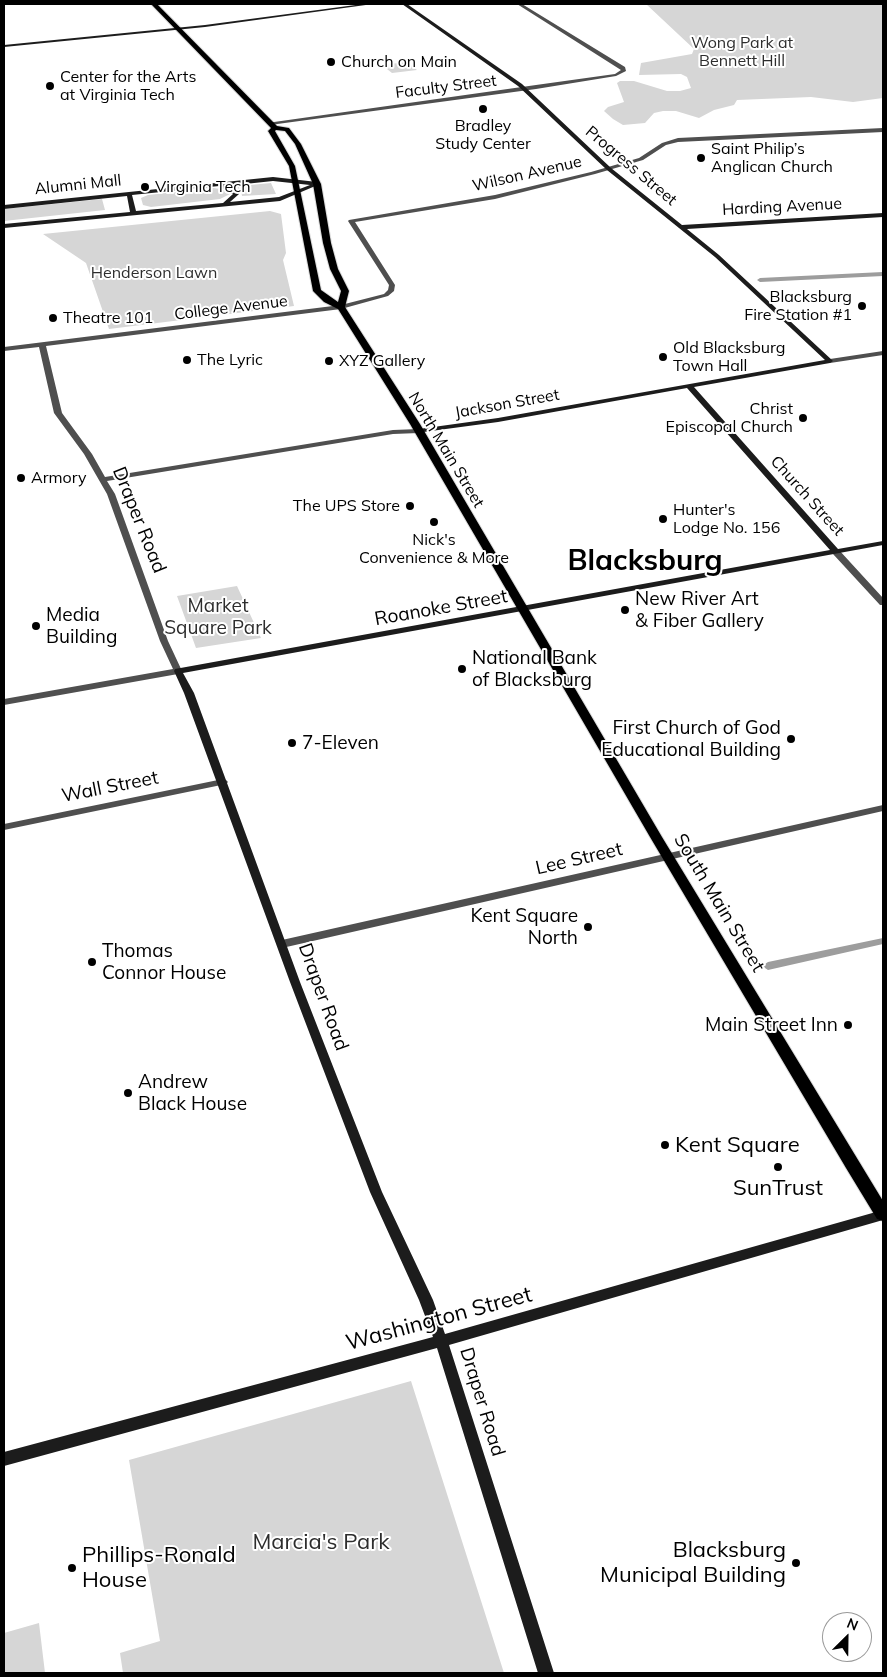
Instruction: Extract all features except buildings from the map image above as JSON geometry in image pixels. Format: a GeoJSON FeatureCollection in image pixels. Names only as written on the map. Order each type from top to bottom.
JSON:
{"type":"FeatureCollection","features":[{"type":"Feature","properties":{"kind":"main road","name":"North Main Street"},"geometry":{"type":"LineString","coordinates":[[154,4],[273,126],[288,130],[298,144],[317,184],[327,243],[334,269],[345,291],[341,307]]}},
{"type":"Feature","properties":{"kind":"main road","name":"North Main Street"},"geometry":{"type":"LineString","coordinates":[[273,126],[271,131],[290,160],[313,279],[318,291],[327,300],[341,307],[419,431],[523,610]]}},
{"type":"Feature","properties":{"kind":"main road","name":"South Main Street"},"geometry":{"type":"LineString","coordinates":[[523,610],[668,857],[883,1215]]}},
{"type":"Feature","properties":{"kind":"street"},"geometry":{"type":"LineString","coordinates":[[4,46],[179,29],[372,4]]}},
{"type":"Feature","properties":{"kind":"street","name":"Progress Street"},"geometry":{"type":"LineString","coordinates":[[404,4],[524,89],[608,169],[682,226],[754,289],[830,361]]}},
{"type":"Feature","properties":{"kind":"street","name":"Faculty Street"},"geometry":{"type":"LineString","coordinates":[[273,126],[616,75],[624,71],[623,68],[519,4]]}},
{"type":"Feature","properties":{"kind":"street","name":"Wilson Avenue"},"geometry":{"type":"LineString","coordinates":[[351,221],[495,197],[641,159],[664,144],[678,140],[883,130]]}},
{"type":"Feature","properties":{"kind":"street","name":"Alumni Mall"},"geometry":{"type":"LineString","coordinates":[[4,207],[273,179],[317,184]]}},
{"type":"Feature","properties":{"kind":"street","name":"Alumni Mall"},"geometry":{"type":"LineString","coordinates":[[4,226],[280,199],[317,184]]}},
{"type":"Feature","properties":{"kind":"street"},"geometry":{"type":"LineString","coordinates":[[218,185],[235,191],[236,194],[224,204]]}},
{"type":"Feature","properties":{"kind":"street"},"geometry":{"type":"LineString","coordinates":[[129,194],[133,213]]}},
{"type":"Feature","properties":{"kind":"street","name":"Harding Avenue"},"geometry":{"type":"LineString","coordinates":[[682,226],[883,214]]}},
{"type":"Feature","properties":{"kind":"street","name":"College Avenue"},"geometry":{"type":"LineString","coordinates":[[4,348],[341,307],[386,295],[391,291],[392,285],[351,221]]}},
{"type":"Feature","properties":{"kind":"street","name":"Draper Road"},"geometry":{"type":"LineString","coordinates":[[42,344],[58,413],[104,479],[165,642],[222,782],[376,1192],[426,1300],[441,1341],[546,1673]]}},
{"type":"Feature","properties":{"kind":"street","name":"Jackson Street"},"geometry":{"type":"LineString","coordinates":[[104,479],[393,432],[419,431],[489,422],[883,353]]}},
{"type":"Feature","properties":{"kind":"street","name":"Church Street"},"geometry":{"type":"LineString","coordinates":[[689,386],[883,603]]}},
{"type":"Feature","properties":{"kind":"street","name":"Roanoke Street"},"geometry":{"type":"LineString","coordinates":[[4,702],[883,544]]}},
{"type":"Feature","properties":{"kind":"street","name":"Wall Street"},"geometry":{"type":"LineString","coordinates":[[4,827],[222,782]]}},
{"type":"Feature","properties":{"kind":"street","name":"Lee Street"},"geometry":{"type":"LineString","coordinates":[[282,944],[883,808]]}},
{"type":"Feature","properties":{"kind":"street","name":"Washington Street"},"geometry":{"type":"LineString","coordinates":[[4,1459],[441,1341],[883,1215]]}},
{"type":"Feature","properties":{"kind":"green space","name":"Wong Park at Bennett Hill"},"geometry":{"type":"Polygon","coordinates":[[[646,4],[883,4],[883,98],[853,102],[811,97],[737,100],[734,105],[714,110],[699,118],[676,111],[663,111],[654,113],[645,123],[623,125],[604,111],[608,107],[624,102],[617,83],[620,81],[634,81],[667,91],[680,91],[691,88],[687,77],[681,74],[639,75],[641,63],[692,54],[694,49],[646,4]]]}},
{"type":"Feature","properties":{"kind":"green space"},"geometry":{"type":"Polygon","coordinates":[[[407,62],[417,70],[392,73],[382,65],[407,62]]]}},
{"type":"Feature","properties":{"kind":"green space"},"geometry":{"type":"Polygon","coordinates":[[[271,183],[276,194],[242,196],[241,190],[237,188],[240,186],[271,183]]]}},
{"type":"Feature","properties":{"kind":"green space"},"geometry":{"type":"Polygon","coordinates":[[[213,188],[228,190],[230,194],[220,199],[151,207],[143,205],[141,198],[148,195],[213,188]]]}},
{"type":"Feature","properties":{"kind":"green space"},"geometry":{"type":"Polygon","coordinates":[[[102,199],[105,210],[4,221],[4,209],[102,199]]]}},
{"type":"Feature","properties":{"kind":"green space","name":"Henderson Lawn"},"geometry":{"type":"Polygon","coordinates":[[[270,211],[281,214],[286,253],[283,260],[294,306],[109,329],[86,263],[43,234],[270,211]]]}},
{"type":"Feature","properties":{"kind":"green space","name":"Market Square Park"},"geometry":{"type":"Polygon","coordinates":[[[237,586],[261,638],[196,648],[177,596],[237,586]]]}},
{"type":"Feature","properties":{"kind":"green space","name":"Marcia's Park"},"geometry":{"type":"Polygon","coordinates":[[[411,1381],[504,1673],[123,1673],[120,1653],[160,1641],[129,1460],[411,1381]]]}},
{"type":"Feature","properties":{"kind":"green space"},"geometry":{"type":"Polygon","coordinates":[[[39,1623],[45,1673],[4,1673],[4,1633],[39,1623]]]}},
{"type":"Feature","properties":{"kind":"waterway"},"geometry":{"type":"LineString","coordinates":[[760,280],[883,274]]}},
{"type":"Feature","properties":{"kind":"waterway"},"geometry":{"type":"LineString","coordinates":[[768,966],[883,941]]}},
{"type":"Feature","properties":{"kind":"place","name":"Church on Main"},"geometry":{"type":"Point","coordinates":[331,62]}},
{"type":"Feature","properties":{"kind":"place","name":"Center for the Arts at Virginia Tech"},"geometry":{"type":"Point","coordinates":[50,86]}},
{"type":"Feature","properties":{"kind":"place","name":"Bradley Study Center"},"geometry":{"type":"Point","coordinates":[483,109]}},
{"type":"Feature","properties":{"kind":"place","name":"Saint Philip’s Anglican Church"},"geometry":{"type":"Point","coordinates":[701,158]}},
{"type":"Feature","properties":{"kind":"place","name":"Virginia Tech"},"geometry":{"type":"Point","coordinates":[145,187]}},
{"type":"Feature","properties":{"kind":"place","name":"Blacksburg Fire Station #1"},"geometry":{"type":"Point","coordinates":[862,306]}},
{"type":"Feature","properties":{"kind":"place","name":"Theatre 101"},"geometry":{"type":"Point","coordinates":[53,318]}},
{"type":"Feature","properties":{"kind":"place","name":"Old Blacksburg Town Hall"},"geometry":{"type":"Point","coordinates":[663,357]}},
{"type":"Feature","properties":{"kind":"place","name":"The Lyric"},"geometry":{"type":"Point","coordinates":[187,360]}},
{"type":"Feature","properties":{"kind":"place","name":"XYZ Gallery"},"geometry":{"type":"Point","coordinates":[329,361]}},
{"type":"Feature","properties":{"kind":"place","name":"Christ Episcopal Church"},"geometry":{"type":"Point","coordinates":[803,418]}},
{"type":"Feature","properties":{"kind":"place","name":"Armory"},"geometry":{"type":"Point","coordinates":[21,478]}},
{"type":"Feature","properties":{"kind":"place","name":"The UPS Store"},"geometry":{"type":"Point","coordinates":[410,506]}},
{"type":"Feature","properties":{"kind":"place","name":"Hunter's Lodge No. 156"},"geometry":{"type":"Point","coordinates":[663,519]}},
{"type":"Feature","properties":{"kind":"place","name":"Nick's Convenience & More"},"geometry":{"type":"Point","coordinates":[434,522]}},
{"type":"Feature","properties":{"kind":"place","name":"New River Art & Fiber Gallery"},"geometry":{"type":"Point","coordinates":[625,610]}},
{"type":"Feature","properties":{"kind":"place","name":"Media Building"},"geometry":{"type":"Point","coordinates":[36,626]}},
{"type":"Feature","properties":{"kind":"place","name":"National Bank of Blacksburg"},"geometry":{"type":"Point","coordinates":[462,669]}},
{"type":"Feature","properties":{"kind":"place","name":"First Church of God Educational Building"},"geometry":{"type":"Point","coordinates":[791,739]}},
{"type":"Feature","properties":{"kind":"place","name":"7-Eleven"},"geometry":{"type":"Point","coordinates":[292,743]}},
{"type":"Feature","properties":{"kind":"place","name":"Kent Square North"},"geometry":{"type":"Point","coordinates":[588,927]}},
{"type":"Feature","properties":{"kind":"place","name":"Thomas Connor House"},"geometry":{"type":"Point","coordinates":[92,962]}},
{"type":"Feature","properties":{"kind":"place","name":"Main Street Inn"},"geometry":{"type":"Point","coordinates":[848,1025]}},
{"type":"Feature","properties":{"kind":"place","name":"Andrew Black House"},"geometry":{"type":"Point","coordinates":[128,1093]}},
{"type":"Feature","properties":{"kind":"place","name":"Kent Square"},"geometry":{"type":"Point","coordinates":[665,1145]}},
{"type":"Feature","properties":{"kind":"place","name":"SunTrust"},"geometry":{"type":"Point","coordinates":[778,1167]}},
{"type":"Feature","properties":{"kind":"place","name":"Blacksburg Municipal Building"},"geometry":{"type":"Point","coordinates":[796,1563]}},
{"type":"Feature","properties":{"kind":"place","name":"Phillips-Ronald House"},"geometry":{"type":"Point","coordinates":[72,1568]}},
{"type":"Feature","properties":{"kind":"district","name":"Blacksburg"},"geometry":{"type":"Point","coordinates":[645,561]}}]}
